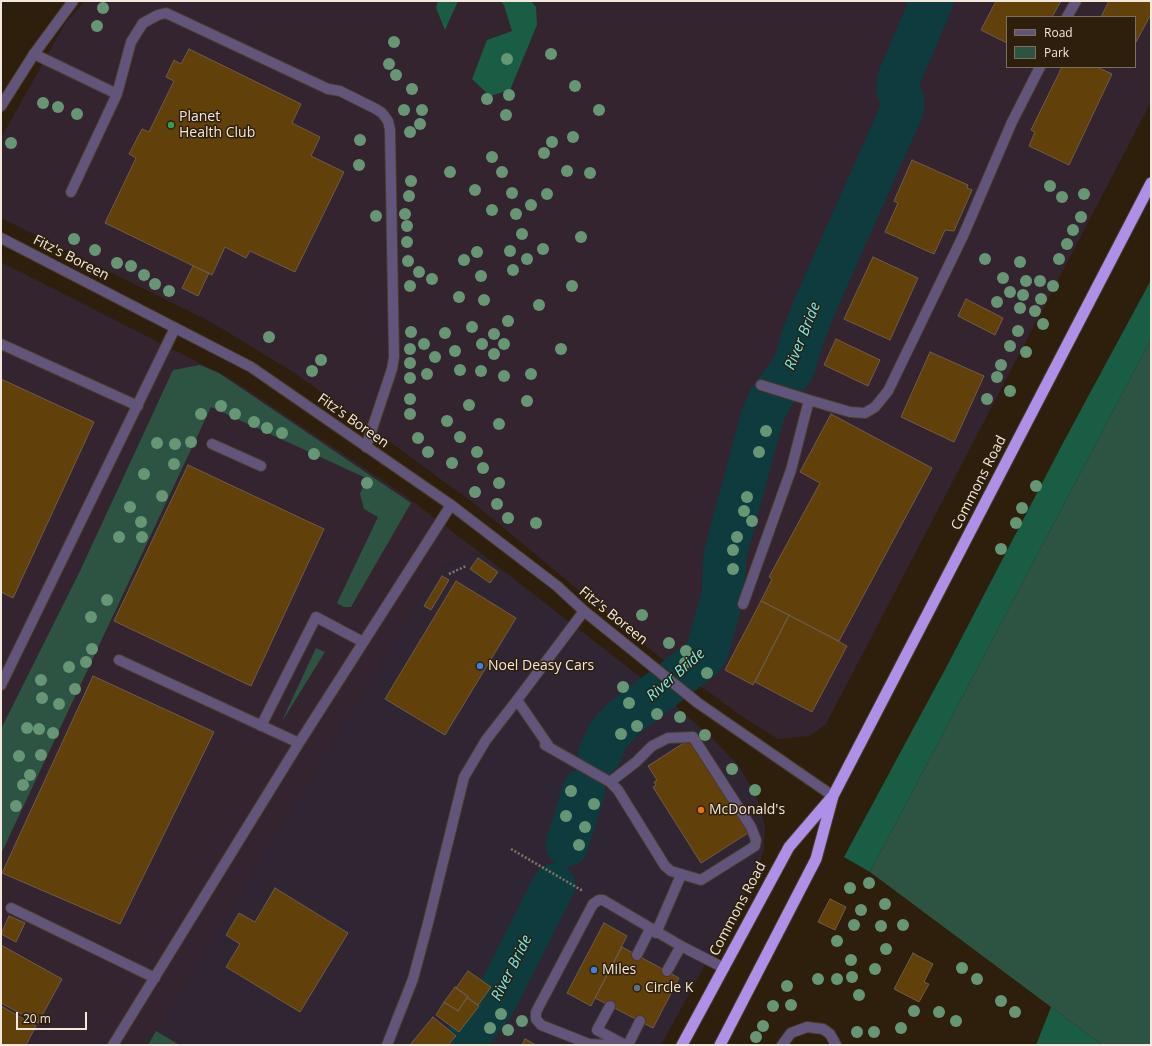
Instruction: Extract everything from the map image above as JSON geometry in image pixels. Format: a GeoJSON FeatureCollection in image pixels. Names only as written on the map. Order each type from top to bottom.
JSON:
{"type":"FeatureCollection","features":[{"type":"Feature","properties":{"kind":"highway","name":"Commons Road"},"geometry":{"type":"LineString","coordinates":[[720,1045],[816,859],[833,796],[1151,183]]}},
{"type":"Feature","properties":{"kind":"highway","name":"Commons Road"},"geometry":{"type":"LineString","coordinates":[[682,1045],[789,847],[833,796]]}},
{"type":"Feature","properties":{"kind":"street"},"geometry":{"type":"LineString","coordinates":[[1,106],[34,54],[72,1]]}},
{"type":"Feature","properties":{"kind":"street"},"geometry":{"type":"LineString","coordinates":[[1068,16],[1076,1]]}},
{"type":"Feature","properties":{"kind":"street"},"geometry":{"type":"LineString","coordinates":[[71,192],[118,94],[131,42],[143,23],[150,18],[166,13],[328,89],[340,92],[376,109],[388,121],[390,130],[394,357],[392,369],[366,447]]}},
{"type":"Feature","properties":{"kind":"street"},"geometry":{"type":"LineString","coordinates":[[34,54],[118,94]]}},
{"type":"Feature","properties":{"kind":"street"},"geometry":{"type":"LineString","coordinates":[[760,386],[850,412],[865,413],[875,407],[888,391],[963,236],[1012,122],[1039,68]]}},
{"type":"Feature","properties":{"kind":"street","name":"Fitz's Boreen"},"geometry":{"type":"LineString","coordinates":[[1,238],[251,367],[451,505],[557,586],[584,611],[698,703],[833,796]]}},
{"type":"Feature","properties":{"kind":"street"},"geometry":{"type":"LineString","coordinates":[[1,685],[175,328]]}},
{"type":"Feature","properties":{"kind":"street"},"geometry":{"type":"LineString","coordinates":[[1,344],[138,406]]}},
{"type":"Feature","properties":{"kind":"street"},"geometry":{"type":"LineString","coordinates":[[743,604],[791,470],[809,400]]}},
{"type":"Feature","properties":{"kind":"street"},"geometry":{"type":"LineString","coordinates":[[212,444],[261,466]]}},
{"type":"Feature","properties":{"kind":"street"},"geometry":{"type":"LineString","coordinates":[[113,1045],[299,743],[451,505]]}},
{"type":"Feature","properties":{"kind":"street"},"geometry":{"type":"LineString","coordinates":[[387,1045],[413,979],[464,777],[486,740],[584,611]]}},
{"type":"Feature","properties":{"kind":"street"},"geometry":{"type":"LineString","coordinates":[[261,726],[316,617],[363,642]]}},
{"type":"Feature","properties":{"kind":"street"},"geometry":{"type":"LineString","coordinates":[[119,660],[299,743]]}},
{"type":"Feature","properties":{"kind":"street"},"geometry":{"type":"LineString","coordinates":[[517,700],[548,745],[545,745],[610,782],[625,800],[665,866],[671,871],[701,880],[749,851],[756,843],[751,827],[693,737],[668,738],[652,746],[636,762],[610,782]]}},
{"type":"Feature","properties":{"kind":"street"},"geometry":{"type":"LineString","coordinates":[[637,955],[653,931],[681,875]]}},
{"type":"Feature","properties":{"kind":"street"},"geometry":{"type":"LineString","coordinates":[[611,1045],[589,1044],[541,1025],[536,1019],[536,1012],[593,904],[599,900],[603,900],[653,931],[724,968]]}},
{"type":"Feature","properties":{"kind":"street"},"geometry":{"type":"LineString","coordinates":[[11,908],[155,978]]}},
{"type":"Feature","properties":{"kind":"street"},"geometry":{"type":"LineString","coordinates":[[667,971],[681,946]]}},
{"type":"Feature","properties":{"kind":"street"},"geometry":{"type":"LineString","coordinates":[[610,1006],[597,1030],[627,1045],[640,1022]]}},
{"type":"Feature","properties":{"kind":"street"},"geometry":{"type":"LineString","coordinates":[[782,1045],[791,1033],[798,1029],[815,1027],[830,1034],[836,1045]]}},
{"type":"Feature","properties":{"kind":"path"},"geometry":{"type":"LineString","coordinates":[[449,574],[466,566]]}},
{"type":"Feature","properties":{"kind":"path"},"geometry":{"type":"LineString","coordinates":[[511,849],[599,900]]}},
{"type":"Feature","properties":{"kind":"shaded area"},"geometry":{"type":"Polygon","coordinates":[[[85,1],[1151,1],[1151,102],[826,724],[810,736],[778,739],[740,715],[674,669],[471,501],[293,372],[211,322],[1,218],[1,138],[66,22],[85,1]]]}},
{"type":"Feature","properties":{"kind":"shaded area"},"geometry":{"type":"Polygon","coordinates":[[[1,262],[231,379],[403,494],[478,551],[437,571],[148,1045],[1,1045],[1,262]]]}},
{"type":"Feature","properties":{"kind":"shaded area"},"geometry":{"type":"Polygon","coordinates":[[[478,551],[647,682],[708,734],[739,766],[757,798],[765,826],[764,850],[756,872],[661,1045],[179,1045],[156,1031],[437,571],[478,551]]]}},
{"type":"Feature","properties":{"kind":"green space"},"geometry":{"type":"Polygon","coordinates":[[[438,1],[458,1],[445,30],[436,8],[438,1]]]}},
{"type":"Feature","properties":{"kind":"green space"},"geometry":{"type":"Polygon","coordinates":[[[500,1],[531,1],[536,7],[537,25],[510,90],[490,96],[472,79],[487,40],[512,31],[504,5],[500,1]]]}},
{"type":"Feature","properties":{"kind":"green space"},"geometry":{"type":"Polygon","coordinates":[[[1151,280],[1151,339],[870,872],[844,857],[1151,280]]]}},
{"type":"Feature","properties":{"kind":"green space"},"geometry":{"type":"Polygon","coordinates":[[[1151,339],[1151,1045],[1102,1045],[870,872],[1151,339]]]}},
{"type":"Feature","properties":{"kind":"green space"},"geometry":{"type":"Polygon","coordinates":[[[200,365],[219,373],[411,503],[351,607],[344,607],[337,603],[378,517],[364,509],[360,494],[366,478],[211,407],[1,854],[1,729],[80,571],[173,370],[200,365]]]}},
{"type":"Feature","properties":{"kind":"green space"},"geometry":{"type":"Polygon","coordinates":[[[316,648],[325,652],[281,723],[316,648]]]}},
{"type":"Feature","properties":{"kind":"green space"},"geometry":{"type":"Polygon","coordinates":[[[1051,1007],[1102,1045],[1036,1045],[1051,1007]]]}},
{"type":"Feature","properties":{"kind":"green space"},"geometry":{"type":"Polygon","coordinates":[[[156,1031],[178,1044],[179,1045],[148,1045],[156,1031]]]}},
{"type":"Feature","properties":{"kind":"building"},"geometry":{"type":"Polygon","coordinates":[[[996,1],[1061,1],[1053,16],[1006,16],[1006,42],[981,30],[996,1]]]}},
{"type":"Feature","properties":{"kind":"building"},"geometry":{"type":"Polygon","coordinates":[[[1109,1],[1151,1],[1151,14],[1136,42],[1136,16],[1102,16],[1109,1]]]}},
{"type":"Feature","properties":{"kind":"building"},"geometry":{"type":"Polygon","coordinates":[[[189,49],[301,104],[292,123],[320,137],[311,156],[344,172],[295,272],[250,251],[246,258],[225,247],[212,275],[105,223],[136,158],[129,154],[142,129],[149,132],[174,81],[166,77],[174,60],[181,64],[189,49]]]}},
{"type":"Feature","properties":{"kind":"building"},"geometry":{"type":"Polygon","coordinates":[[[1062,68],[1099,68],[1112,74],[1069,165],[1029,146],[1035,132],[1031,130],[1062,68]]]}},
{"type":"Feature","properties":{"kind":"building"},"geometry":{"type":"Polygon","coordinates":[[[912,160],[968,185],[967,188],[972,190],[954,231],[945,230],[934,254],[885,232],[898,203],[894,201],[912,160]]]}},
{"type":"Feature","properties":{"kind":"building"},"geometry":{"type":"Polygon","coordinates":[[[873,257],[918,278],[890,340],[844,319],[873,257]]]}},
{"type":"Feature","properties":{"kind":"building"},"geometry":{"type":"Polygon","coordinates":[[[193,266],[209,273],[198,296],[182,288],[193,266]]]}},
{"type":"Feature","properties":{"kind":"building"},"geometry":{"type":"Polygon","coordinates":[[[966,299],[1003,318],[995,335],[958,316],[966,299]]]}},
{"type":"Feature","properties":{"kind":"building"},"geometry":{"type":"Polygon","coordinates":[[[836,339],[880,360],[868,386],[824,365],[836,339]]]}},
{"type":"Feature","properties":{"kind":"building"},"geometry":{"type":"Polygon","coordinates":[[[930,352],[984,376],[954,442],[901,417],[930,352]]]}},
{"type":"Feature","properties":{"kind":"building"},"geometry":{"type":"Polygon","coordinates":[[[1,379],[94,422],[13,598],[1,592],[1,379]]]}},
{"type":"Feature","properties":{"kind":"building"},"geometry":{"type":"Polygon","coordinates":[[[831,414],[932,468],[839,641],[761,601],[772,579],[769,577],[820,483],[800,472],[831,414]]]}},
{"type":"Feature","properties":{"kind":"building"},"geometry":{"type":"Polygon","coordinates":[[[188,465],[324,529],[251,686],[114,621],[188,465]]]}},
{"type":"Feature","properties":{"kind":"building"},"geometry":{"type":"Polygon","coordinates":[[[478,558],[498,572],[490,583],[470,569],[478,558]]]}},
{"type":"Feature","properties":{"kind":"building"},"geometry":{"type":"Polygon","coordinates":[[[442,576],[449,580],[431,610],[424,606],[442,576]]]}},
{"type":"Feature","properties":{"kind":"building"},"geometry":{"type":"Polygon","coordinates":[[[456,581],[516,618],[445,735],[385,699],[456,581]]]}},
{"type":"Feature","properties":{"kind":"building"},"geometry":{"type":"Polygon","coordinates":[[[761,601],[789,615],[753,685],[725,670],[761,601]]]}},
{"type":"Feature","properties":{"kind":"building"},"geometry":{"type":"Polygon","coordinates":[[[789,615],[847,646],[812,712],[755,682],[789,615]]]}},
{"type":"Feature","properties":{"kind":"building"},"geometry":{"type":"Polygon","coordinates":[[[93,676],[214,732],[120,924],[2,873],[93,676]]]}},
{"type":"Feature","properties":{"kind":"building","name":"McDonald's"},"geometry":{"type":"Polygon","coordinates":[[[690,739],[748,833],[701,863],[653,787],[656,785],[654,782],[657,780],[648,766],[690,739]]]}},
{"type":"Feature","properties":{"kind":"building"},"geometry":{"type":"Polygon","coordinates":[[[275,888],[348,933],[300,1012],[226,967],[240,944],[226,935],[239,913],[255,922],[275,888]]]}},
{"type":"Feature","properties":{"kind":"building"},"geometry":{"type":"Polygon","coordinates":[[[830,899],[846,907],[835,930],[818,922],[830,899]]]}},
{"type":"Feature","properties":{"kind":"building"},"geometry":{"type":"Polygon","coordinates":[[[9,916],[25,923],[16,942],[1,934],[9,916]]]}},
{"type":"Feature","properties":{"kind":"building","name":"Miles"},"geometry":{"type":"Polygon","coordinates":[[[604,923],[627,936],[591,1006],[567,993],[604,923]]]}},
{"type":"Feature","properties":{"kind":"building"},"geometry":{"type":"Polygon","coordinates":[[[1,945],[62,979],[38,1023],[1,1003],[1,945]]]}},
{"type":"Feature","properties":{"kind":"building","name":"Circle K"},"geometry":{"type":"Polygon","coordinates":[[[622,947],[679,978],[653,1028],[595,998],[622,947]]]}},
{"type":"Feature","properties":{"kind":"building"},"geometry":{"type":"Polygon","coordinates":[[[913,953],[933,964],[924,982],[929,984],[919,1002],[894,989],[913,953]]]}},
{"type":"Feature","properties":{"kind":"building"},"geometry":{"type":"Polygon","coordinates":[[[468,971],[491,987],[478,1005],[456,988],[468,971]]]}},
{"type":"Feature","properties":{"kind":"building"},"geometry":{"type":"Polygon","coordinates":[[[455,987],[468,996],[458,1011],[444,1002],[455,987]]]}},
{"type":"Feature","properties":{"kind":"building"},"geometry":{"type":"Polygon","coordinates":[[[467,998],[479,1006],[459,1032],[436,1015],[444,1002],[458,1011],[467,998]]]}},
{"type":"Feature","properties":{"kind":"building"},"geometry":{"type":"Polygon","coordinates":[[[1,1006],[36,1026],[26,1045],[1,1045],[1,1006]]]}},
{"type":"Feature","properties":{"kind":"building"},"geometry":{"type":"Polygon","coordinates":[[[433,1017],[456,1036],[448,1045],[410,1045],[433,1017]]]}},
{"type":"Feature","properties":{"kind":"building"},"geometry":{"type":"Polygon","coordinates":[[[525,1039],[536,1045],[522,1045],[525,1039]]]}},
{"type":"Feature","properties":{"kind":"waterway","name":"River Bride"},"geometry":{"type":"LineString","coordinates":[[599,755],[609,734],[624,718],[700,660],[707,652],[723,595],[725,555],[762,417],[770,399],[794,367],[802,339],[814,308],[902,110],[903,100],[898,91],[899,78],[932,1]]}},
{"type":"Feature","properties":{"kind":"waterway","name":"River Bride"},"geometry":{"type":"LineString","coordinates":[[567,845],[584,790]]}},
{"type":"Feature","properties":{"kind":"waterway","name":"River Bride"},"geometry":{"type":"LineString","coordinates":[[461,1045],[493,1005],[554,885]]}},
{"type":"Feature","properties":{"kind":"place","name":"Planet Health Club"},"geometry":{"type":"Point","coordinates":[171,125]}},
{"type":"Feature","properties":{"kind":"place","name":"Noel Deasy Cars"},"geometry":{"type":"Point","coordinates":[480,666]}},
{"type":"Feature","properties":{"kind":"place","name":"McDonald's"},"geometry":{"type":"Point","coordinates":[701,810]}},
{"type":"Feature","properties":{"kind":"place","name":"Miles"},"geometry":{"type":"Point","coordinates":[594,970]}},
{"type":"Feature","properties":{"kind":"place","name":"Circle K"},"geometry":{"type":"Point","coordinates":[637,988]}}]}
